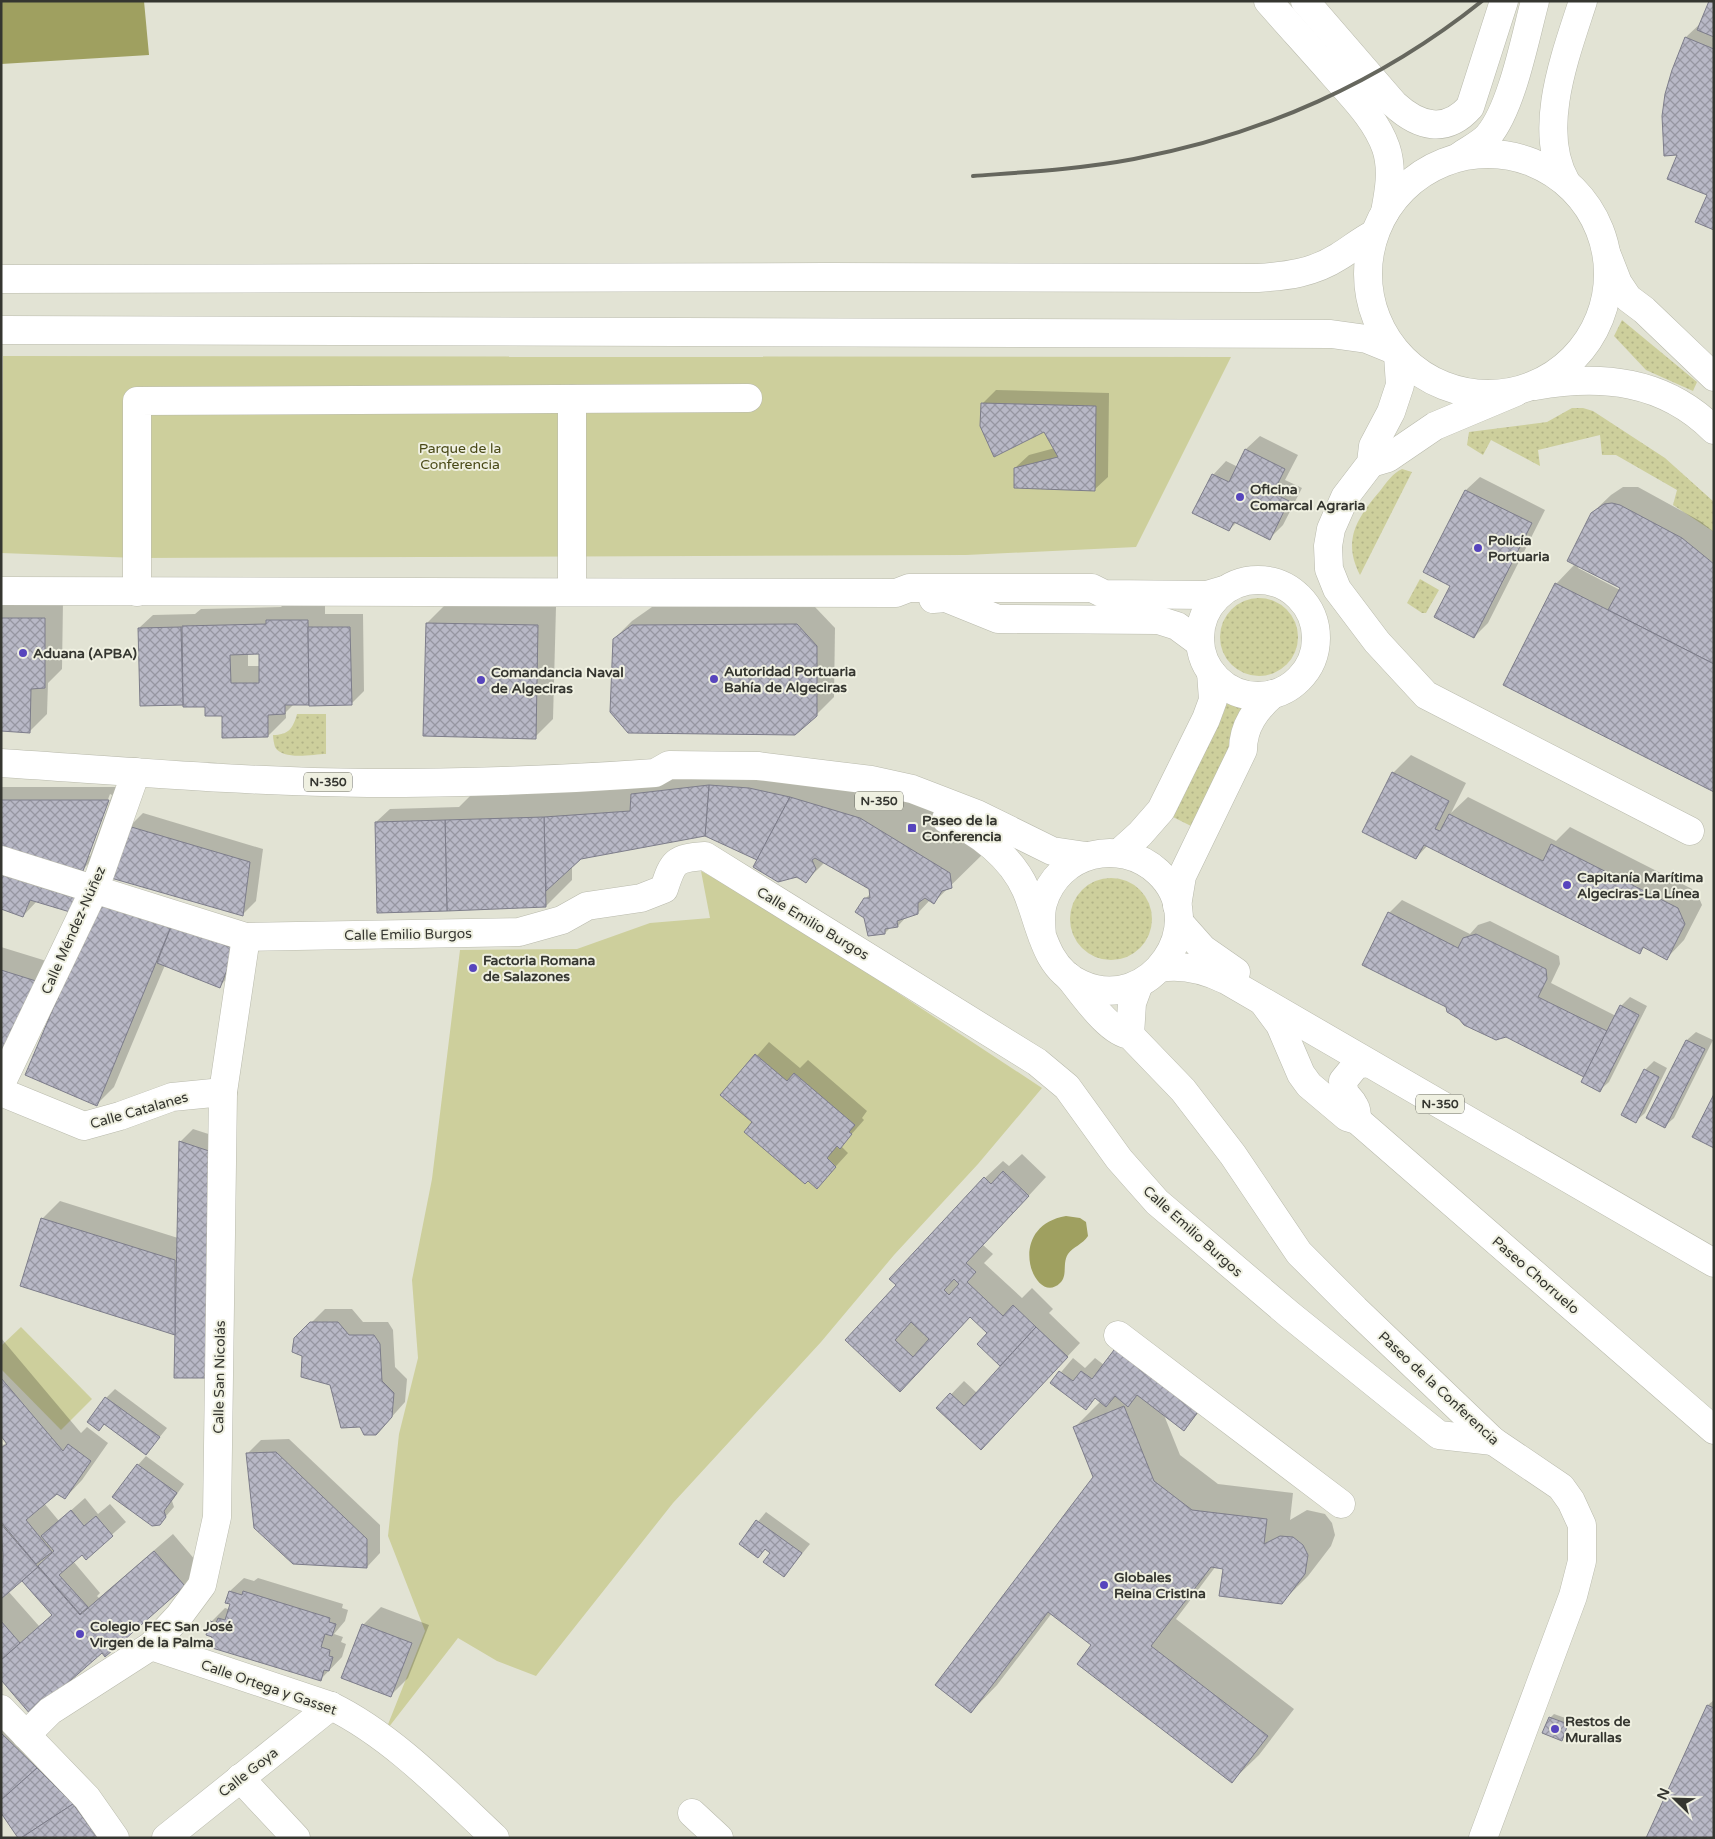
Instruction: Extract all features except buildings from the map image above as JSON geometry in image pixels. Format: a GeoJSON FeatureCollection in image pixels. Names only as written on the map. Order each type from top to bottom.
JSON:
{"type":"FeatureCollection","features":[{"type":"Feature","properties":{"kind":"main road"},"geometry":{"type":"LineString","coordinates":[[1268,1],[1346,88],[1378,130],[1386,149],[1390,187],[1368,266],[1368,288],[1372,310],[1382,331],[1396,352],[1414,370],[1452,390],[1494,395],[1525,388],[1581,380],[1606,379],[1667,396],[1688,407],[1714,430]]}},
{"type":"Feature","properties":{"kind":"main road"},"geometry":{"type":"LineString","coordinates":[[1305,1],[1394,104],[1404,113],[1419,121],[1442,126],[1461,117],[1470,107],[1504,1]]}},
{"type":"Feature","properties":{"kind":"main road"},"geometry":{"type":"LineString","coordinates":[[1459,157],[1488,137],[1498,119],[1509,94],[1535,1]]}},
{"type":"Feature","properties":{"kind":"main road"},"geometry":{"type":"LineString","coordinates":[[1566,182],[1557,167],[1553,150],[1553,119],[1560,81],[1583,1]]}},
{"type":"Feature","properties":{"kind":"main road"},"geometry":{"type":"LineString","coordinates":[[1,279],[1258,278],[1290,276],[1318,268],[1339,257],[1379,223],[1399,193],[1416,177],[1436,165],[1459,157],[1481,154],[1504,154],[1527,159],[1548,169],[1566,182],[1593,215],[1602,235],[1607,255],[1618,283],[1628,298],[1644,310],[1714,377]]}},
{"type":"Feature","properties":{"kind":"main road"},"geometry":{"type":"LineString","coordinates":[[1607,255],[1606,299],[1599,320],[1589,339],[1576,356],[1562,369],[1525,388],[1436,426],[1388,458],[1371,463],[1358,478],[1338,511],[1328,546],[1329,569],[1337,589],[1355,614],[1410,681],[1426,695],[1690,831]]}},
{"type":"Feature","properties":{"kind":"main road"},"geometry":{"type":"LineString","coordinates":[[1,330],[1331,334],[1367,339],[1396,352]]}},
{"type":"Feature","properties":{"kind":"main road"},"geometry":{"type":"LineString","coordinates":[[1371,463],[1373,446],[1391,412],[1400,385],[1396,352]]}},
{"type":"Feature","properties":{"kind":"main road"},"geometry":{"type":"LineString","coordinates":[[137,592],[137,401],[748,398]]}},
{"type":"Feature","properties":{"kind":"main road"},"geometry":{"type":"LineString","coordinates":[[572,399],[572,591]]}},
{"type":"Feature","properties":{"kind":"main road"},"geometry":{"type":"LineString","coordinates":[[1,591],[896,593],[909,588],[1092,588],[1104,594],[1207,595],[1238,583],[1252,580],[1268,580],[1282,584],[1295,592],[1306,604],[1313,617],[1316,632],[1316,648],[1311,662],[1303,675],[1292,686],[1273,694],[1248,696],[1234,691],[1221,683],[1210,672],[1203,658],[1200,628],[1205,614],[1213,601],[1224,590]]}},
{"type":"Feature","properties":{"kind":"main road"},"geometry":{"type":"LineString","coordinates":[[896,593],[908,600],[946,598],[998,619],[1158,620],[1177,626],[1200,643]]}},
{"type":"Feature","properties":{"kind":"main road"},"geometry":{"type":"LineString","coordinates":[[1119,853],[1140,834],[1161,810],[1206,719],[1213,700],[1210,672]]}},
{"type":"Feature","properties":{"kind":"main road"},"geometry":{"type":"LineString","coordinates":[[1178,914],[1182,876],[1243,750],[1243,736],[1258,708],[1273,694]]}},
{"type":"Feature","properties":{"kind":"main road","name":"N-350"},"geometry":{"type":"LineString","coordinates":[[1,762],[262,780],[368,783],[554,780],[655,773],[669,765],[758,766],[871,780],[912,789],[977,814],[1052,851],[1086,856]]}},
{"type":"Feature","properties":{"kind":"main road","name":"Calle Méndez-Núñez"},"geometry":{"type":"LineString","coordinates":[[1,1084],[95,888],[136,772]]}},
{"type":"Feature","properties":{"kind":"main road","name":"N-350"},"geometry":{"type":"LineString","coordinates":[[655,773],[669,780],[757,780],[835,792],[899,806],[956,823],[983,839],[1006,861],[1025,888],[1047,952],[1069,978],[1088,987],[1110,991],[1138,984],[1160,968],[1170,954],[1176,939],[1178,914]]}},
{"type":"Feature","properties":{"kind":"main road","name":"N-350"},"geometry":{"type":"LineString","coordinates":[[1042,936],[1040,920],[1043,903],[1049,888],[1059,874],[1072,863],[1086,856],[1103,852],[1136,857],[1156,871],[1171,890],[1178,914],[1203,950],[1233,970],[1714,1248]]}},
{"type":"Feature","properties":{"kind":"main road","name":"Calle Emilio Burgos"},"geometry":{"type":"LineString","coordinates":[[1,860],[246,936],[520,932],[562,920],[587,906],[641,898],[664,889],[671,866],[682,858],[704,856],[1037,1062],[1067,1087],[1118,1160],[1157,1202],[1290,1315],[1439,1434],[1493,1441]]}},
{"type":"Feature","properties":{"kind":"main road","name":"Calle San Nicolás"},"geometry":{"type":"LineString","coordinates":[[26,1735],[50,1711],[151,1646],[179,1616],[202,1585],[217,1517],[223,1092],[246,936]]}},
{"type":"Feature","properties":{"kind":"main road","name":"N-350"},"geometry":{"type":"LineString","coordinates":[[1160,968],[1173,966],[1201,970],[1226,980],[1714,1263]]}},
{"type":"Feature","properties":{"kind":"main road","name":"Paseo de la Conferencia"},"geometry":{"type":"LineString","coordinates":[[1069,978],[1108,1022],[1122,1034],[1130,1035],[1183,1090],[1233,1155],[1299,1253],[1354,1310],[1493,1441],[1561,1487],[1572,1501],[1582,1525],[1584,1541],[1582,1561],[1573,1596],[1483,1838]]}},
{"type":"Feature","properties":{"kind":"main road"},"geometry":{"type":"LineString","coordinates":[[1130,1035],[1132,1003],[1138,984]]}},
{"type":"Feature","properties":{"kind":"main road","name":"Paseo Chorruelo"},"geometry":{"type":"LineString","coordinates":[[1263,1002],[1276,1020],[1301,1074],[1309,1085],[1347,1117],[1357,1120],[1714,1430]]}},
{"type":"Feature","properties":{"kind":"main road","name":"Paseo Chorruelo"},"geometry":{"type":"LineString","coordinates":[[1357,1120],[1356,1107],[1346,1098],[1343,1081],[1356,1065],[1368,1064]]}},
{"type":"Feature","properties":{"kind":"main road","name":"Calle Catalanes"},"geometry":{"type":"LineString","coordinates":[[1,1092],[84,1126],[149,1107],[172,1097],[223,1092]]}},
{"type":"Feature","properties":{"kind":"main road"},"geometry":{"type":"LineString","coordinates":[[1118,1335],[1341,1504]]}},
{"type":"Feature","properties":{"kind":"main road","name":"Calle Ortega y Gasset"},"geometry":{"type":"LineString","coordinates":[[151,1646],[331,1706],[357,1719],[426,1773],[495,1838]]}},
{"type":"Feature","properties":{"kind":"main road","name":"Calle Goya"},"geometry":{"type":"LineString","coordinates":[[166,1838],[331,1706]]}},
{"type":"Feature","properties":{"kind":"main road"},"geometry":{"type":"LineString","coordinates":[[1,1709],[87,1798],[115,1838]]}},
{"type":"Feature","properties":{"kind":"main road"},"geometry":{"type":"LineString","coordinates":[[240,1778],[296,1838]]}},
{"type":"Feature","properties":{"kind":"main road"},"geometry":{"type":"LineString","coordinates":[[692,1813],[719,1838]]}},
{"type":"Feature","properties":{"kind":"green space"},"geometry":{"type":"Polygon","coordinates":[[[1622,320],[1697,382],[1693,391],[1646,370],[1614,336],[1622,320]]]}},
{"type":"Feature","properties":{"kind":"green space","name":"Parque de la Conferencia"},"geometry":{"type":"Polygon","coordinates":[[[3,356],[1231,357],[1136,547],[966,555],[137,558],[1,553],[3,356]]]}},
{"type":"Feature","properties":{"kind":"green space"},"geometry":{"type":"Polygon","coordinates":[[[1572,408],[1583,408],[1593,411],[1665,458],[1714,502],[1714,532],[1673,505],[1677,490],[1616,455],[1602,455],[1600,435],[1538,450],[1540,466],[1491,440],[1483,455],[1467,445],[1469,432],[1547,422],[1572,408]]]}},
{"type":"Feature","properties":{"kind":"green space"},"geometry":{"type":"Polygon","coordinates":[[[1402,469],[1412,472],[1360,575],[1352,551],[1352,540],[1355,530],[1359,520],[1372,501],[1390,478],[1402,469]]]}},
{"type":"Feature","properties":{"kind":"green space"},"geometry":{"type":"Polygon","coordinates":[[[1420,579],[1439,590],[1426,613],[1422,613],[1407,603],[1420,579]]]}},
{"type":"Feature","properties":{"kind":"green space"},"geometry":{"type":"Polygon","coordinates":[[[1251,598],[1267,598],[1281,604],[1292,615],[1298,629],[1298,645],[1292,659],[1281,670],[1267,676],[1251,676],[1237,670],[1226,659],[1220,645],[1220,629],[1226,615],[1237,604],[1251,598]]]}},
{"type":"Feature","properties":{"kind":"green space"},"geometry":{"type":"Polygon","coordinates":[[[1226,700],[1249,707],[1191,826],[1173,817],[1224,712],[1226,700]]]}},
{"type":"Feature","properties":{"kind":"green space"},"geometry":{"type":"Polygon","coordinates":[[[297,714],[326,714],[326,754],[291,755],[279,751],[275,747],[273,735],[283,734],[289,730],[294,724],[297,714]]]}},
{"type":"Feature","properties":{"kind":"green space"},"geometry":{"type":"Polygon","coordinates":[[[701,871],[766,906],[1042,1088],[978,1164],[894,1255],[821,1342],[673,1503],[536,1676],[497,1661],[458,1638],[385,1732],[425,1631],[388,1536],[399,1434],[418,1358],[412,1280],[432,1179],[460,950],[577,949],[650,923],[710,918],[701,871]]]}},
{"type":"Feature","properties":{"kind":"green space"},"geometry":{"type":"Polygon","coordinates":[[[1103,878],[1119,878],[1134,885],[1145,896],[1152,911],[1149,935],[1140,948],[1119,960],[1103,960],[1088,953],[1077,942],[1070,927],[1070,911],[1077,896],[1088,885],[1103,878]]]}},
{"type":"Feature","properties":{"kind":"green space"},"geometry":{"type":"Polygon","coordinates":[[[21,1327],[92,1399],[61,1430],[1,1369],[1,1346],[21,1327]]]}},
{"type":"Feature","properties":{"kind":"shaded area"},"geometry":{"type":"Polygon","coordinates":[[[1,1],[144,1],[149,55],[1,64],[1,1]]]}},
{"type":"Feature","properties":{"kind":"shaded area"},"geometry":{"type":"Polygon","coordinates":[[[1066,1216],[1080,1218],[1086,1222],[1088,1236],[1068,1254],[1065,1261],[1064,1277],[1060,1283],[1050,1288],[1042,1285],[1034,1276],[1030,1263],[1030,1249],[1035,1235],[1047,1223],[1066,1216]]]}},
{"type":"Feature","properties":{"kind":"railway"},"geometry":{"type":"LineString","coordinates":[[973,176],[1053,170],[1134,159],[1182,149],[1228,136],[1274,120],[1361,80],[1443,30],[1482,1]]}},
{"type":"Feature","properties":{"kind":"place","name":"Oficina Comarcal Agraria"},"geometry":{"type":"Point","coordinates":[1240,497]}},
{"type":"Feature","properties":{"kind":"place","name":"Policía Portuaria"},"geometry":{"type":"Point","coordinates":[1478,548]}},
{"type":"Feature","properties":{"kind":"place","name":"Aduana (APBA)"},"geometry":{"type":"Point","coordinates":[23,653]}},
{"type":"Feature","properties":{"kind":"place","name":"Autoridad Portuaria Bahía de Algeciras"},"geometry":{"type":"Point","coordinates":[714,679]}},
{"type":"Feature","properties":{"kind":"place","name":"Comandancia Naval de Algeciras"},"geometry":{"type":"Point","coordinates":[481,680]}},
{"type":"Feature","properties":{"kind":"place","name":"Paseo de la Conferencia"},"geometry":{"type":"Point","coordinates":[912,828]}},
{"type":"Feature","properties":{"kind":"place","name":"Capitanía Marítima Algeciras-La Línea"},"geometry":{"type":"Point","coordinates":[1567,885]}},
{"type":"Feature","properties":{"kind":"place","name":"Factoria Romana de Salazones"},"geometry":{"type":"Point","coordinates":[473,968]}},
{"type":"Feature","properties":{"kind":"place","name":"Globales Reina Cristina"},"geometry":{"type":"Point","coordinates":[1104,1585]}},
{"type":"Feature","properties":{"kind":"place","name":"Colegio FEC San José Virgen de la Palma"},"geometry":{"type":"Point","coordinates":[80,1634]}},
{"type":"Feature","properties":{"kind":"place","name":"Restos de Murallas"},"geometry":{"type":"Point","coordinates":[1555,1729]}}]}
